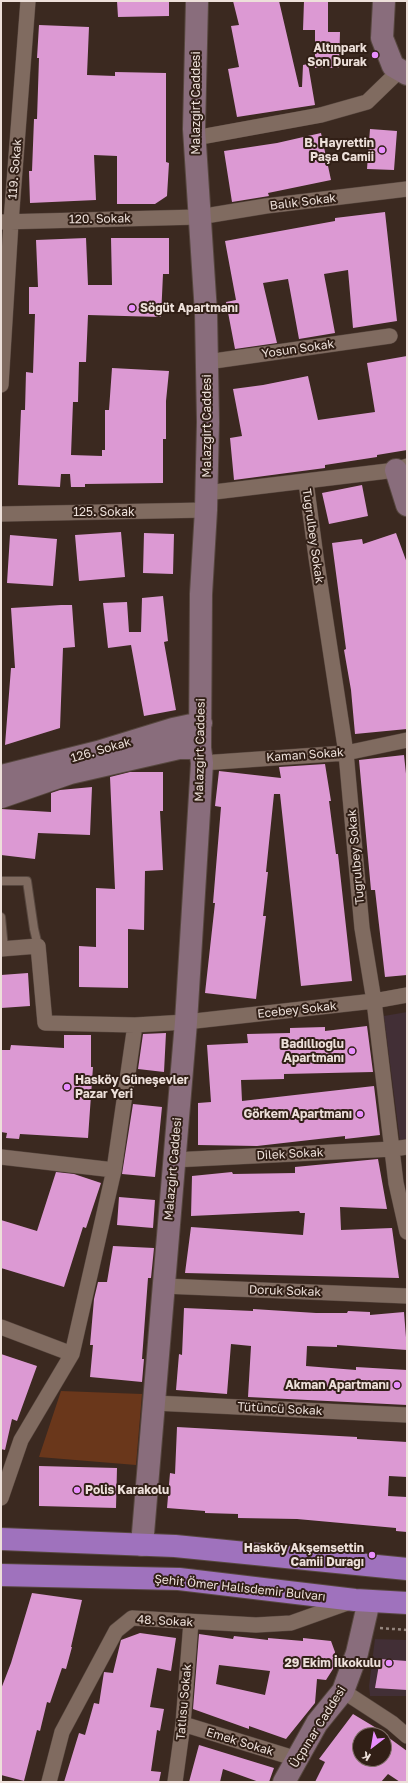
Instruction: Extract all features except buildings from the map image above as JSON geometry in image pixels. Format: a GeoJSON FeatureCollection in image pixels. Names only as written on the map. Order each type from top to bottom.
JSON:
{"type":"FeatureCollection","features":[{"type":"Feature","properties":{"kind":"highway"},"geometry":{"type":"LineString","coordinates":[[1,1539],[175,1546],[407,1569]]}},
{"type":"Feature","properties":{"kind":"highway","name":"Şehit Ömer Halisdemir Bulvarı"},"geometry":{"type":"LineString","coordinates":[[8,1578],[179,1579],[362,1600],[407,1603]]}},
{"type":"Feature","properties":{"kind":"street","name":"119. Sokak"},"geometry":{"type":"LineString","coordinates":[[1,385],[6,222],[28,1]]}},
{"type":"Feature","properties":{"kind":"street","name":"Malazgirt Caddesi"},"geometry":{"type":"LineString","coordinates":[[142,1545],[173,1160],[186,1022],[201,755],[201,594],[206,502],[208,422],[206,313],[195,138],[197,1]]}},
{"type":"Feature","properties":{"kind":"street"},"geometry":{"type":"LineString","coordinates":[[195,138],[321,114],[366,102],[404,72],[393,66],[382,38],[384,1]]}},
{"type":"Feature","properties":{"kind":"street","name":"Balık Sokak"},"geometry":{"type":"LineString","coordinates":[[199,217],[266,206],[407,188]]}},
{"type":"Feature","properties":{"kind":"street","name":"120. Sokak"},"geometry":{"type":"LineString","coordinates":[[6,222],[199,217]]}},
{"type":"Feature","properties":{"kind":"street","name":"Yosun Sokak"},"geometry":{"type":"LineString","coordinates":[[207,362],[390,336]]}},
{"type":"Feature","properties":{"kind":"street"},"geometry":{"type":"LineString","coordinates":[[402,468],[407,505]]}},
{"type":"Feature","properties":{"kind":"street","name":"125. Sokak"},"geometry":{"type":"LineString","coordinates":[[1,514],[206,502],[306,482],[402,468]]}},
{"type":"Feature","properties":{"kind":"street","name":"Tuğrulbey Sokak"},"geometry":{"type":"LineString","coordinates":[[306,482],[346,753],[362,928],[400,1148],[396,1183],[407,1232]]}},
{"type":"Feature","properties":{"kind":"street","name":"126. Sokak"},"geometry":{"type":"LineString","coordinates":[[1,776],[98,752],[173,729],[201,723]]}},
{"type":"Feature","properties":{"kind":"street","name":"Kaman Sokak"},"geometry":{"type":"LineString","coordinates":[[201,755],[346,753],[407,740]]}},
{"type":"Feature","properties":{"kind":"street","name":"126. Sokak"},"geometry":{"type":"LineString","coordinates":[[1,797],[70,772],[179,748],[201,755]]}},
{"type":"Feature","properties":{"kind":"street"},"geometry":{"type":"LineString","coordinates":[[3,949],[38,946]]}},
{"type":"Feature","properties":{"kind":"street","name":"Ecebey Sokak"},"geometry":{"type":"LineString","coordinates":[[38,946],[45,1024],[135,1024],[186,1022],[374,1001],[407,995]]}},
{"type":"Feature","properties":{"kind":"street"},"geometry":{"type":"LineString","coordinates":[[1,1498],[21,1440],[72,1354],[114,1170],[135,1024]]}},
{"type":"Feature","properties":{"kind":"street","name":"Dilek Sokak"},"geometry":{"type":"LineString","coordinates":[[173,1160],[400,1148]]}},
{"type":"Feature","properties":{"kind":"street"},"geometry":{"type":"LineString","coordinates":[[1,1157],[114,1170]]}},
{"type":"Feature","properties":{"kind":"street","name":"Doruk Sokak"},"geometry":{"type":"LineString","coordinates":[[163,1286],[407,1296]]}},
{"type":"Feature","properties":{"kind":"street"},"geometry":{"type":"LineString","coordinates":[[1,1327],[72,1354]]}},
{"type":"Feature","properties":{"kind":"street","name":"Tütüncü Sokak"},"geometry":{"type":"LineString","coordinates":[[154,1403],[407,1415]]}},
{"type":"Feature","properties":{"kind":"street","name":"48. Sokak"},"geometry":{"type":"LineString","coordinates":[[49,1782],[62,1732],[116,1631],[132,1618],[256,1625],[291,1623],[362,1600]]}},
{"type":"Feature","properties":{"kind":"street","name":"Üçpınar Caddesi"},"geometry":{"type":"LineString","coordinates":[[284,1782],[317,1723],[343,1691],[357,1654],[363,1627],[362,1600]]}},
{"type":"Feature","properties":{"kind":"street","name":"Tatlısu Sokak"},"geometry":{"type":"LineString","coordinates":[[175,1782],[183,1724],[191,1622]]}},
{"type":"Feature","properties":{"kind":"street"},"geometry":{"type":"LineString","coordinates":[[343,1691],[392,1723],[407,1736]]}},
{"type":"Feature","properties":{"kind":"street","name":"Emek Sokak"},"geometry":{"type":"LineString","coordinates":[[183,1724],[297,1759]]}},
{"type":"Feature","properties":{"kind":"lane"},"geometry":{"type":"LineString","coordinates":[[1,881],[27,881],[38,946]]}},
{"type":"Feature","properties":{"kind":"lane"},"geometry":{"type":"LineString","coordinates":[[1,917],[3,949]]}},
{"type":"Feature","properties":{"kind":"path"},"geometry":{"type":"LineString","coordinates":[[363,1627],[407,1630]]}},
{"type":"Feature","properties":{"kind":"shaded area"},"geometry":{"type":"Polygon","coordinates":[[[407,1012],[407,1139],[400,1141],[384,1016],[407,1012]]]}},
{"type":"Feature","properties":{"kind":"shaded area"},"geometry":{"type":"Polygon","coordinates":[[[61,1391],[142,1394],[136,1465],[39,1457],[61,1391]]]}},
{"type":"Feature","properties":{"kind":"shaded area","name":"29 Ekim İlkokulu"},"geometry":{"type":"Polygon","coordinates":[[[375,1639],[407,1640],[407,1696],[370,1696],[369,1686],[375,1639]]]}},
{"type":"Feature","properties":{"kind":"place","name":"Altınpark Son Durak"},"geometry":{"type":"Point","coordinates":[375,55]}},
{"type":"Feature","properties":{"kind":"place","name":"B. Hayrettin Paşa Camii"},"geometry":{"type":"Point","coordinates":[382,150]}},
{"type":"Feature","properties":{"kind":"place","name":"Söğüt Apartmanı"},"geometry":{"type":"Point","coordinates":[132,308]}},
{"type":"Feature","properties":{"kind":"place","name":"Badıllıoğlu Apartmanı"},"geometry":{"type":"Point","coordinates":[352,1051]}},
{"type":"Feature","properties":{"kind":"place","name":"Hasköy Güneşevler Pazar Yeri"},"geometry":{"type":"Point","coordinates":[67,1087]}},
{"type":"Feature","properties":{"kind":"place","name":"Görkem Apartmanı"},"geometry":{"type":"Point","coordinates":[360,1114]}},
{"type":"Feature","properties":{"kind":"place","name":"Akman Apartmanı"},"geometry":{"type":"Point","coordinates":[397,1385]}},
{"type":"Feature","properties":{"kind":"place","name":"Polis Karakolu"},"geometry":{"type":"Point","coordinates":[77,1490]}},
{"type":"Feature","properties":{"kind":"place","name":"Hasköy Akşemsettin Camii Durağı"},"geometry":{"type":"Point","coordinates":[372,1555]}},
{"type":"Feature","properties":{"kind":"place","name":"29 Ekim İlkokulu"},"geometry":{"type":"Point","coordinates":[389,1663]}}]}
